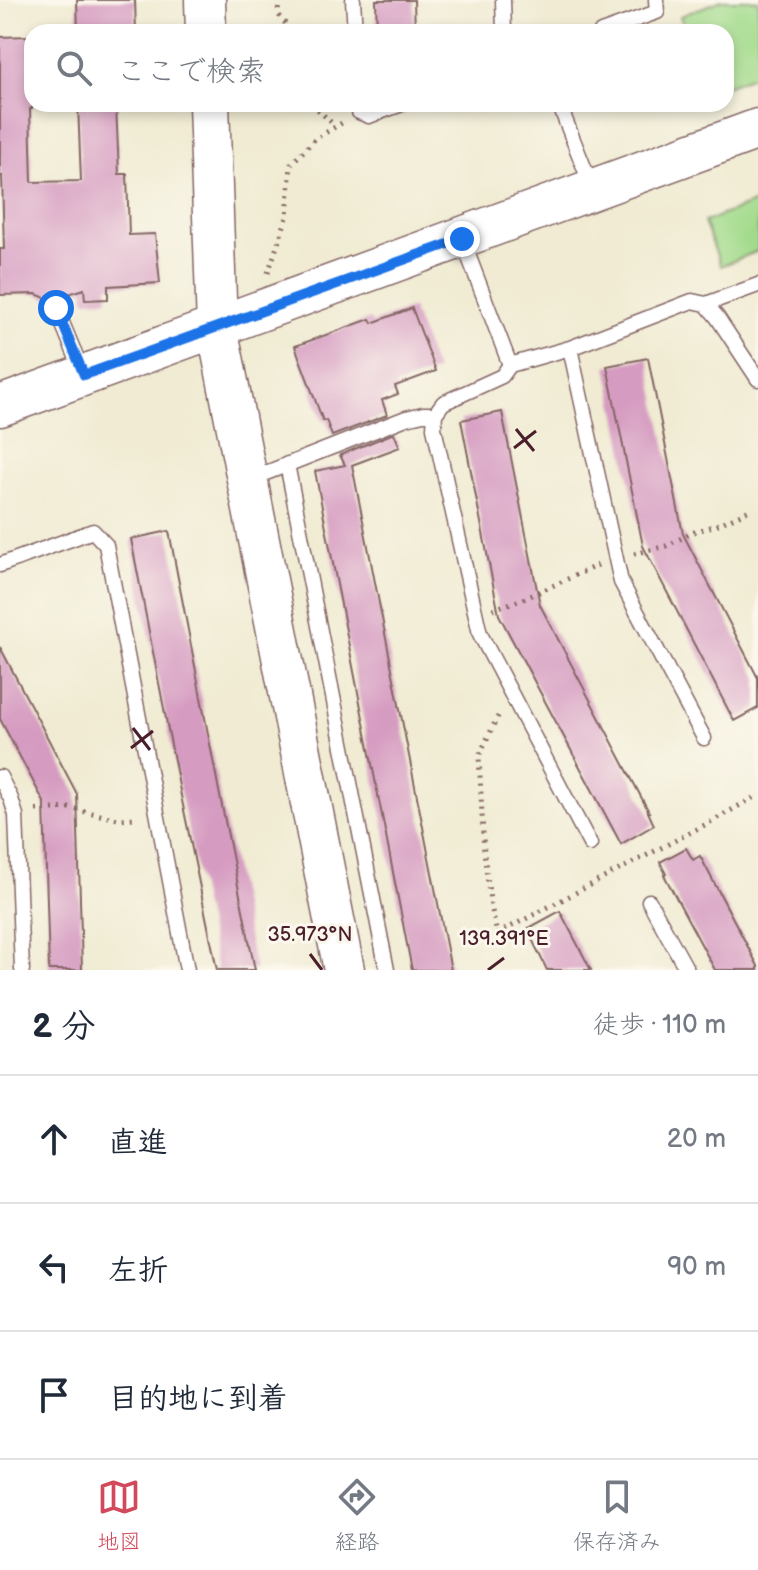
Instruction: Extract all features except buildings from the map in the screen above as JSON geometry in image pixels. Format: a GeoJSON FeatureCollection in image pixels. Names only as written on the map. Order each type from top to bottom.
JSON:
{"type":"FeatureCollection","features":[{"type":"Feature","properties":{"kind":"street"},"geometry":{"type":"LineString","coordinates":[[205,0],[206,24]]}},
{"type":"Feature","properties":{"kind":"street"},"geometry":{"type":"LineString","coordinates":[[209,112],[217,327],[344,970]]}},
{"type":"Feature","properties":{"kind":"street"},"geometry":{"type":"LineString","coordinates":[[0,406],[758,129]]}},
{"type":"Feature","properties":{"kind":"lane"},"geometry":{"type":"LineString","coordinates":[[353,0],[354,24]]}},
{"type":"Feature","properties":{"kind":"lane"},"geometry":{"type":"LineString","coordinates":[[503,0],[504,24]]}},
{"type":"Feature","properties":{"kind":"lane"},"geometry":{"type":"LineString","coordinates":[[623,24],[657,12],[656,0]]}},
{"type":"Feature","properties":{"kind":"lane"},"geometry":{"type":"LineString","coordinates":[[562,112],[593,190]]}},
{"type":"Feature","properties":{"kind":"lane"},"geometry":{"type":"LineString","coordinates":[[462,239],[510,365]]}},
{"type":"Feature","properties":{"kind":"lane"},"geometry":{"type":"LineString","coordinates":[[590,844],[480,634],[434,428],[435,414],[443,403],[502,376],[510,365],[570,348],[692,301],[706,304],[758,285]]}},
{"type":"Feature","properties":{"kind":"lane"},"geometry":{"type":"LineString","coordinates":[[706,304],[758,379]]}},
{"type":"Feature","properties":{"kind":"lane"},"geometry":{"type":"LineString","coordinates":[[56,308],[84,375]]}},
{"type":"Feature","properties":{"kind":"lane"},"geometry":{"type":"LineString","coordinates":[[570,348],[621,582],[704,738]]}},
{"type":"Feature","properties":{"kind":"lane"},"geometry":{"type":"LineString","coordinates":[[247,480],[406,418],[435,414]]}},
{"type":"Feature","properties":{"kind":"lane"},"geometry":{"type":"LineString","coordinates":[[287,464],[387,970]]}},
{"type":"Feature","properties":{"kind":"lane"},"geometry":{"type":"LineString","coordinates":[[0,565],[93,531],[106,545],[187,970]]}},
{"type":"Feature","properties":{"kind":"lane"},"geometry":{"type":"LineString","coordinates":[[0,777],[16,815],[22,970]]}},
{"type":"Feature","properties":{"kind":"lane"},"geometry":{"type":"LineString","coordinates":[[649,901],[687,970]]}},
{"type":"Feature","properties":{"kind":"path"},"geometry":{"type":"LineString","coordinates":[[279,0],[278,14],[286,24]]}},
{"type":"Feature","properties":{"kind":"path"},"geometry":{"type":"LineString","coordinates":[[320,112],[335,126]]}},
{"type":"Feature","properties":{"kind":"path"},"geometry":{"type":"LineString","coordinates":[[268,275],[287,217],[291,164],[315,139],[354,112]]}},
{"type":"Feature","properties":{"kind":"path"},"geometry":{"type":"LineString","coordinates":[[510,692],[479,756],[484,853],[497,934],[758,795]]}},
{"type":"Feature","properties":{"kind":"path"},"geometry":{"type":"LineString","coordinates":[[16,815],[31,810],[69,808],[118,819],[140,817],[156,808]]}},
{"type":"Feature","properties":{"kind":"green space"},"geometry":{"type":"Polygon","coordinates":[[[722,0],[758,0],[758,74],[734,83],[734,24],[683,24],[680,16],[722,0]]]}},
{"type":"Feature","properties":{"kind":"green space"},"geometry":{"type":"Polygon","coordinates":[[[758,201],[758,251],[721,266],[704,222],[758,201]]]}},
{"type":"Feature","properties":{"kind":"route"},"geometry":{"type":"LineString","coordinates":[[56,308],[84,375],[462,239]]}}]}
